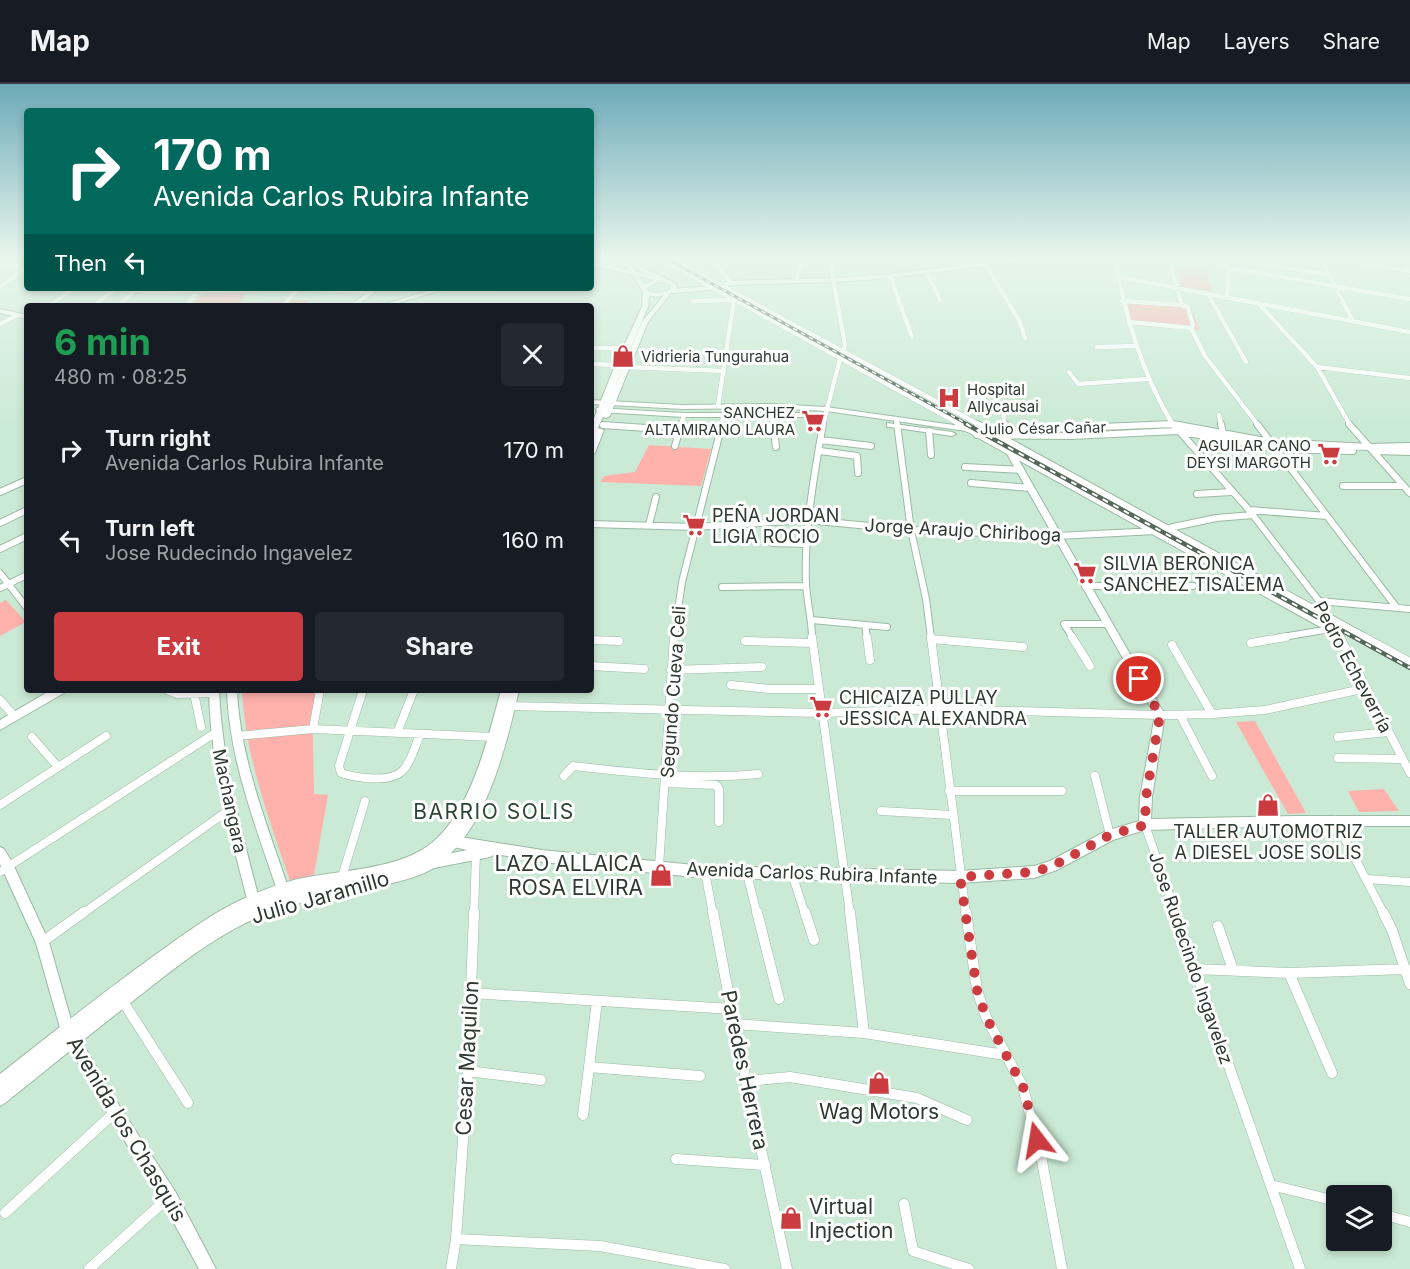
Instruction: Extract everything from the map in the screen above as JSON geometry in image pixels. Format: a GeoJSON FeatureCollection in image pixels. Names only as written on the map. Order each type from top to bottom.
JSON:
{"type":"FeatureCollection","features":[{"type":"Feature","properties":{"kind":"street"},"geometry":{"type":"LineString","coordinates":[[623,366],[626,348],[642,314]]}},
{"type":"Feature","properties":{"kind":"street"},"geometry":{"type":"LineString","coordinates":[[594,430],[607,406],[623,366],[645,322],[651,314]]}},
{"type":"Feature","properties":{"kind":"street"},"geometry":{"type":"LineString","coordinates":[[718,406],[732,314]]}},
{"type":"Feature","properties":{"kind":"street"},"geometry":{"type":"LineString","coordinates":[[760,314],[1155,531],[1339,635]]}},
{"type":"Feature","properties":{"kind":"street"},"geometry":{"type":"LineString","coordinates":[[769,314],[989,430],[1410,662]]}},
{"type":"Feature","properties":{"kind":"street"},"geometry":{"type":"LineString","coordinates":[[840,314],[845,345],[843,352]]}},
{"type":"Feature","properties":{"kind":"street"},"geometry":{"type":"LineString","coordinates":[[904,314],[912,337]]}},
{"type":"Feature","properties":{"kind":"street"},"geometry":{"type":"LineString","coordinates":[[1015,314],[1025,338]]}},
{"type":"Feature","properties":{"kind":"street","name":"Pedro Echeverría"},"geometry":{"type":"LineString","coordinates":[[1126,314],[1147,379],[1177,431],[1251,513],[1318,601],[1339,635],[1410,773]]}},
{"type":"Feature","properties":{"kind":"street"},"geometry":{"type":"LineString","coordinates":[[1190,314],[1193,326],[1191,328],[1205,357],[1397,608]]}},
{"type":"Feature","properties":{"kind":"street"},"geometry":{"type":"LineString","coordinates":[[1219,314],[1246,362]]}},
{"type":"Feature","properties":{"kind":"street"},"geometry":{"type":"LineString","coordinates":[[1268,314],[1317,367],[1353,430],[1410,494]]}},
{"type":"Feature","properties":{"kind":"street"},"geometry":{"type":"LineString","coordinates":[[1316,314],[1410,332]]}},
{"type":"Feature","properties":{"kind":"street"},"geometry":{"type":"LineString","coordinates":[[1349,314],[1353,321]]}},
{"type":"Feature","properties":{"kind":"street"},"geometry":{"type":"LineString","coordinates":[[0,324],[18,315],[24,315]]}},
{"type":"Feature","properties":{"kind":"street"},"geometry":{"type":"LineString","coordinates":[[1129,322],[1191,328]]}},
{"type":"Feature","properties":{"kind":"street"},"geometry":{"type":"LineString","coordinates":[[1097,347],[1137,346]]}},
{"type":"Feature","properties":{"kind":"street"},"geometry":{"type":"LineString","coordinates":[[594,348],[626,348]]}},
{"type":"Feature","properties":{"kind":"street"},"geometry":{"type":"LineString","coordinates":[[840,359],[826,412],[807,520],[806,586],[864,1033]]}},
{"type":"Feature","properties":{"kind":"street"},"geometry":{"type":"LineString","coordinates":[[594,364],[724,371]]}},
{"type":"Feature","properties":{"kind":"street"},"geometry":{"type":"LineString","coordinates":[[1317,367],[1410,378]]}},
{"type":"Feature","properties":{"kind":"street"},"geometry":{"type":"LineString","coordinates":[[1070,372],[1078,384],[1147,379]]}},
{"type":"Feature","properties":{"kind":"street"},"geometry":{"type":"LineString","coordinates":[[1006,431],[1001,404],[1021,402]]}},
{"type":"Feature","properties":{"kind":"street"},"geometry":{"type":"LineString","coordinates":[[594,403],[607,406]]}},
{"type":"Feature","properties":{"kind":"street"},"geometry":{"type":"LineString","coordinates":[[594,408],[607,406]]}},
{"type":"Feature","properties":{"kind":"street"},"geometry":{"type":"LineString","coordinates":[[594,446],[607,406]]}},
{"type":"Feature","properties":{"kind":"street","name":"Julio César Cañar"},"geometry":{"type":"LineString","coordinates":[[607,406],[684,416],[826,412]]}},
{"type":"Feature","properties":{"kind":"street","name":"Julio César Cañar"},"geometry":{"type":"LineString","coordinates":[[607,406],[770,406],[896,422],[1006,431],[1173,424],[1271,442],[1410,452]]}},
{"type":"Feature","properties":{"kind":"street","name":"Segundo Cueva Celi"},"geometry":{"type":"LineString","coordinates":[[660,867],[675,620],[695,527],[724,414]]}},
{"type":"Feature","properties":{"kind":"street"},"geometry":{"type":"LineString","coordinates":[[771,414],[776,447]]}},
{"type":"Feature","properties":{"kind":"street"},"geometry":{"type":"LineString","coordinates":[[1219,415],[1223,434]]}},
{"type":"Feature","properties":{"kind":"street"},"geometry":{"type":"LineString","coordinates":[[675,446],[684,416]]}},
{"type":"Feature","properties":{"kind":"street"},"geometry":{"type":"LineString","coordinates":[[896,422],[911,530],[926,599],[960,877],[977,990],[986,1017],[1023,1087],[1032,1120],[1062,1269]]}},
{"type":"Feature","properties":{"kind":"street","name":"Julio César Cañar"},"geometry":{"type":"LineString","coordinates":[[896,422],[929,431],[998,436],[1071,436],[1177,431],[1276,449],[1371,449],[1410,446]]}},
{"type":"Feature","properties":{"kind":"street"},"geometry":{"type":"LineString","coordinates":[[603,424],[646,428]]}},
{"type":"Feature","properties":{"kind":"street"},"geometry":{"type":"LineString","coordinates":[[929,431],[931,455]]}},
{"type":"Feature","properties":{"kind":"street"},"geometry":{"type":"LineString","coordinates":[[821,440],[871,446]]}},
{"type":"Feature","properties":{"kind":"street"},"geometry":{"type":"LineString","coordinates":[[820,451],[857,456],[858,473]]}},
{"type":"Feature","properties":{"kind":"street"},"geometry":{"type":"LineString","coordinates":[[1010,452],[1160,715]]}},
{"type":"Feature","properties":{"kind":"street"},"geometry":{"type":"LineString","coordinates":[[965,467],[1021,470]]}},
{"type":"Feature","properties":{"kind":"street"},"geometry":{"type":"LineString","coordinates":[[0,492],[24,481]]}},
{"type":"Feature","properties":{"kind":"street"},"geometry":{"type":"LineString","coordinates":[[971,483],[1030,488]]}},
{"type":"Feature","properties":{"kind":"street"},"geometry":{"type":"LineString","coordinates":[[1343,486],[1403,486]]}},
{"type":"Feature","properties":{"kind":"street"},"geometry":{"type":"LineString","coordinates":[[1197,494],[1231,492]]}},
{"type":"Feature","properties":{"kind":"street"},"geometry":{"type":"LineString","coordinates":[[649,525],[656,497]]}},
{"type":"Feature","properties":{"kind":"street"},"geometry":{"type":"LineString","coordinates":[[0,523],[24,511]]}},
{"type":"Feature","properties":{"kind":"street"},"geometry":{"type":"LineString","coordinates":[[1155,531],[1165,527],[1251,513],[1327,516]]}},
{"type":"Feature","properties":{"kind":"street","name":"Jorge Araujo Chiriboga"},"geometry":{"type":"LineString","coordinates":[[594,524],[695,527],[807,520],[911,530],[1058,536],[1155,531]]}},
{"type":"Feature","properties":{"kind":"street"},"geometry":{"type":"LineString","coordinates":[[0,549],[24,537]]}},
{"type":"Feature","properties":{"kind":"street"},"geometry":{"type":"LineString","coordinates":[[772,543],[806,544]]}},
{"type":"Feature","properties":{"kind":"street"},"geometry":{"type":"LineString","coordinates":[[0,573],[24,604]]}},
{"type":"Feature","properties":{"kind":"street"},"geometry":{"type":"LineString","coordinates":[[0,588],[24,576]]}},
{"type":"Feature","properties":{"kind":"street"},"geometry":{"type":"LineString","coordinates":[[722,587],[806,586]]}},
{"type":"Feature","properties":{"kind":"street"},"geometry":{"type":"LineString","coordinates":[[1085,586],[1193,586]]}},
{"type":"Feature","properties":{"kind":"street"},"geometry":{"type":"LineString","coordinates":[[1318,601],[1410,609]]}},
{"type":"Feature","properties":{"kind":"street"},"geometry":{"type":"LineString","coordinates":[[812,620],[886,627]]}},
{"type":"Feature","properties":{"kind":"street"},"geometry":{"type":"LineString","coordinates":[[1090,666],[1064,624],[1107,624]]}},
{"type":"Feature","properties":{"kind":"street"},"geometry":{"type":"LineString","coordinates":[[865,625],[870,660]]}},
{"type":"Feature","properties":{"kind":"street"},"geometry":{"type":"LineString","coordinates":[[1251,643],[1330,629]]}},
{"type":"Feature","properties":{"kind":"street"},"geometry":{"type":"LineString","coordinates":[[931,639],[1023,647]]}},
{"type":"Feature","properties":{"kind":"street"},"geometry":{"type":"LineString","coordinates":[[594,640],[619,641]]}},
{"type":"Feature","properties":{"kind":"street"},"geometry":{"type":"LineString","coordinates":[[745,641],[812,643]]}},
{"type":"Feature","properties":{"kind":"street"},"geometry":{"type":"LineString","coordinates":[[1172,645],[1212,714]]}},
{"type":"Feature","properties":{"kind":"street"},"geometry":{"type":"LineString","coordinates":[[594,666],[644,669]]}},
{"type":"Feature","properties":{"kind":"street"},"geometry":{"type":"LineString","coordinates":[[671,670],[762,667]]}},
{"type":"Feature","properties":{"kind":"street"},"geometry":{"type":"LineString","coordinates":[[731,685],[770,689],[818,689]]}},
{"type":"Feature","properties":{"kind":"street"},"geometry":{"type":"LineString","coordinates":[[506,706],[824,713],[940,709],[1160,715],[1212,714],[1265,710],[1367,688]]}},
{"type":"Feature","properties":{"kind":"street"},"geometry":{"type":"LineString","coordinates":[[0,725],[55,693]]}},
{"type":"Feature","properties":{"kind":"street"},"geometry":{"type":"LineString","coordinates":[[174,693],[194,693],[201,727]]}},
{"type":"Feature","properties":{"kind":"street","name":"Machangara"},"geometry":{"type":"LineString","coordinates":[[214,693],[215,733],[229,810],[255,906]]}},
{"type":"Feature","properties":{"kind":"street","name":"Machangara"},"geometry":{"type":"LineString","coordinates":[[232,693],[236,736],[285,895]]}},
{"type":"Feature","properties":{"kind":"street"},"geometry":{"type":"LineString","coordinates":[[313,729],[319,693]]}},
{"type":"Feature","properties":{"kind":"street"},"geometry":{"type":"LineString","coordinates":[[362,693],[339,771],[345,775],[397,777],[404,771],[420,735]]}},
{"type":"Feature","properties":{"kind":"street"},"geometry":{"type":"LineString","coordinates":[[398,733],[413,693]]}},
{"type":"Feature","properties":{"kind":"street","name":"Julio Jaramillo"},"geometry":{"type":"LineString","coordinates":[[285,895],[404,874],[427,860],[448,841],[481,792],[498,748],[506,706],[506,693]]}},
{"type":"Feature","properties":{"kind":"street","name":"Julio Jaramillo"},"geometry":{"type":"LineString","coordinates":[[448,841],[460,818],[512,693]]}},
{"type":"Feature","properties":{"kind":"street"},"geometry":{"type":"LineString","coordinates":[[0,700],[14,716]]}},
{"type":"Feature","properties":{"kind":"street"},"geometry":{"type":"LineString","coordinates":[[1180,714],[1212,776]]}},
{"type":"Feature","properties":{"kind":"street","name":"Jose Rudecindo Ingavelez"},"geometry":{"type":"LineString","coordinates":[[1160,715],[1146,797],[1145,825],[1300,1269]]}},
{"type":"Feature","properties":{"kind":"street"},"geometry":{"type":"LineString","coordinates":[[236,736],[313,729],[493,737]]}},
{"type":"Feature","properties":{"kind":"street"},"geometry":{"type":"LineString","coordinates":[[1338,737],[1388,732]]}},
{"type":"Feature","properties":{"kind":"street"},"geometry":{"type":"LineString","coordinates":[[4,869],[215,733]]}},
{"type":"Feature","properties":{"kind":"street"},"geometry":{"type":"LineString","coordinates":[[0,806],[106,736]]}},
{"type":"Feature","properties":{"kind":"street"},"geometry":{"type":"LineString","coordinates":[[32,737],[58,767]]}},
{"type":"Feature","properties":{"kind":"street"},"geometry":{"type":"LineString","coordinates":[[1338,758],[1402,759]]}},
{"type":"Feature","properties":{"kind":"street"},"geometry":{"type":"LineString","coordinates":[[564,776],[573,766],[716,785],[719,789],[718,822]]}},
{"type":"Feature","properties":{"kind":"street"},"geometry":{"type":"LineString","coordinates":[[667,780],[758,774]]}},
{"type":"Feature","properties":{"kind":"street"},"geometry":{"type":"LineString","coordinates":[[1095,776],[1110,835]]}},
{"type":"Feature","properties":{"kind":"street"},"geometry":{"type":"LineString","coordinates":[[949,791],[1062,791]]}},
{"type":"Feature","properties":{"kind":"street"},"geometry":{"type":"LineString","coordinates":[[342,877],[365,801]]}},
{"type":"Feature","properties":{"kind":"street"},"geometry":{"type":"LineString","coordinates":[[42,942],[229,810]]}},
{"type":"Feature","properties":{"kind":"street"},"geometry":{"type":"LineString","coordinates":[[881,811],[952,815]]}},
{"type":"Feature","properties":{"kind":"street"},"geometry":{"type":"LineString","coordinates":[[1335,820],[1392,930],[1410,984]]}},
{"type":"Feature","properties":{"kind":"street","name":"Avenida Carlos Rubira Infante"},"geometry":{"type":"LineString","coordinates":[[427,860],[493,850],[705,872],[960,877],[1034,872],[1053,866],[1110,835],[1145,825],[1335,820],[1410,821]]}},
{"type":"Feature","properties":{"kind":"street"},"geometry":{"type":"LineString","coordinates":[[448,841],[476,851]]}},
{"type":"Feature","properties":{"kind":"street","name":"Cesar Maquilon"},"geometry":{"type":"LineString","coordinates":[[451,1269],[456,1239],[468,1071],[476,851]]}},
{"type":"Feature","properties":{"kind":"street","name":"Avenida los Chasquis"},"geometry":{"type":"LineString","coordinates":[[0,854],[4,869],[42,942],[70,1035],[169,1197],[208,1269]]}},
{"type":"Feature","properties":{"kind":"street","name":"Julio Jaramillo"},"geometry":{"type":"LineString","coordinates":[[0,1098],[70,1035],[192,937],[255,906],[285,895],[342,877],[427,860]]}},
{"type":"Feature","properties":{"kind":"street","name":"Paredes Herrera"},"geometry":{"type":"LineString","coordinates":[[705,872],[734,1024],[787,1269]]}},
{"type":"Feature","properties":{"kind":"street"},"geometry":{"type":"LineString","coordinates":[[747,874],[779,999]]}},
{"type":"Feature","properties":{"kind":"street"},"geometry":{"type":"LineString","coordinates":[[792,874],[813,940]]}},
{"type":"Feature","properties":{"kind":"street"},"geometry":{"type":"LineString","coordinates":[[1367,879],[1410,882]]}},
{"type":"Feature","properties":{"kind":"street","name":"Julio Jaramillo"},"geometry":{"type":"LineString","coordinates":[[0,1083],[255,906]]}},
{"type":"Feature","properties":{"kind":"street"},"geometry":{"type":"LineString","coordinates":[[1218,926],[1233,970]]}},
{"type":"Feature","properties":{"kind":"street"},"geometry":{"type":"LineString","coordinates":[[1195,969],[1289,973],[1406,969]]}},
{"type":"Feature","properties":{"kind":"street"},"geometry":{"type":"LineString","coordinates":[[1289,973],[1332,1073]]}},
{"type":"Feature","properties":{"kind":"street"},"geometry":{"type":"LineString","coordinates":[[471,993],[732,1009]]}},
{"type":"Feature","properties":{"kind":"street"},"geometry":{"type":"LineString","coordinates":[[122,999],[188,1103]]}},
{"type":"Feature","properties":{"kind":"street"},"geometry":{"type":"LineString","coordinates":[[583,1115],[597,1001]]}},
{"type":"Feature","properties":{"kind":"street"},"geometry":{"type":"LineString","coordinates":[[734,1024],[864,1033],[1005,1054]]}},
{"type":"Feature","properties":{"kind":"street"},"geometry":{"type":"LineString","coordinates":[[589,1067],[700,1076]]}},
{"type":"Feature","properties":{"kind":"street"},"geometry":{"type":"LineString","coordinates":[[468,1071],[541,1080]]}},
{"type":"Feature","properties":{"kind":"street"},"geometry":{"type":"LineString","coordinates":[[746,1081],[790,1077],[918,1098],[967,1120]]}},
{"type":"Feature","properties":{"kind":"street"},"geometry":{"type":"LineString","coordinates":[[4,1213],[115,1112]]}},
{"type":"Feature","properties":{"kind":"street"},"geometry":{"type":"LineString","coordinates":[[676,1159],[765,1165]]}},
{"type":"Feature","properties":{"kind":"street"},"geometry":{"type":"LineString","coordinates":[[1271,1185],[1326,1199]]}},
{"type":"Feature","properties":{"kind":"street"},"geometry":{"type":"LineString","coordinates":[[89,1269],[169,1197]]}},
{"type":"Feature","properties":{"kind":"street"},"geometry":{"type":"LineString","coordinates":[[904,1204],[913,1251],[969,1269]]}},
{"type":"Feature","properties":{"kind":"street"},"geometry":{"type":"LineString","coordinates":[[1392,1217],[1410,1222]]}},
{"type":"Feature","properties":{"kind":"street"},"geometry":{"type":"LineString","coordinates":[[456,1239],[600,1246],[725,1269]]}},
{"type":"Feature","properties":{"kind":"shaded area"},"geometry":{"type":"Polygon","coordinates":[[[1129,314],[1194,314],[1200,330],[1132,324],[1129,314]]]}},
{"type":"Feature","properties":{"kind":"shaded area"},"geometry":{"type":"Polygon","coordinates":[[[649,445],[711,449],[701,486],[600,482],[604,476],[635,472],[649,445]]]}},
{"type":"Feature","properties":{"kind":"shaded area"},"geometry":{"type":"Polygon","coordinates":[[[6,600],[24,620],[24,623],[0,636],[0,603],[6,600]]]}},
{"type":"Feature","properties":{"kind":"shaded area"},"geometry":{"type":"Polygon","coordinates":[[[242,693],[317,693],[313,735],[314,794],[328,795],[314,875],[290,881],[266,810],[253,763],[242,693]]]}},
{"type":"Feature","properties":{"kind":"shaded area"},"geometry":{"type":"Polygon","coordinates":[[[1255,721],[1306,813],[1288,814],[1236,722],[1255,721]]]}},
{"type":"Feature","properties":{"kind":"shaded area"},"geometry":{"type":"Polygon","coordinates":[[[1384,789],[1399,811],[1359,812],[1348,791],[1384,789]]]}},
{"type":"Feature","properties":{"kind":"railway"},"geometry":{"type":"LineString","coordinates":[[768,314],[969,425]]}},
{"type":"Feature","properties":{"kind":"railway"},"geometry":{"type":"LineString","coordinates":[[966,424],[1410,668]]}},
{"type":"Feature","properties":{"kind":"place","name":"Vidrieria Tungurahua"},"geometry":{"type":"Point","coordinates":[623,356]}},
{"type":"Feature","properties":{"kind":"place","name":"Hospital Allycausai"},"geometry":{"type":"Point","coordinates":[949,398]}},
{"type":"Feature","properties":{"kind":"place","name":"SANCHEZ ALTAMIRANO LAURA"},"geometry":{"type":"Point","coordinates":[813,421]}},
{"type":"Feature","properties":{"kind":"place","name":"AGUILAR CANO DEYSI MARGOTH"},"geometry":{"type":"Point","coordinates":[1329,454]}},
{"type":"Feature","properties":{"kind":"place","name":"PEÑA JORDAN LIGIA ROCIO"},"geometry":{"type":"Point","coordinates":[694,525]}},
{"type":"Feature","properties":{"kind":"place","name":"SILVIA BERONICA SANCHEZ TISALEMA"},"geometry":{"type":"Point","coordinates":[1085,573]}},
{"type":"Feature","properties":{"kind":"place","name":"CHICAIZA PULLAY JESSICA ALEXANDRA"},"geometry":{"type":"Point","coordinates":[821,707]}},
{"type":"Feature","properties":{"kind":"place","name":"TALLER AUTOMOTRIZ A DIESEL JOSE SOLIS"},"geometry":{"type":"Point","coordinates":[1268,805]}},
{"type":"Feature","properties":{"kind":"place","name":"LAZO ALLAICA ROSA ELVIRA"},"geometry":{"type":"Point","coordinates":[661,875]}},
{"type":"Feature","properties":{"kind":"place","name":"Wag Motors"},"geometry":{"type":"Point","coordinates":[879,1083]}},
{"type":"Feature","properties":{"kind":"place","name":"Virtual Injection"},"geometry":{"type":"Point","coordinates":[791,1218]}},
{"type":"Feature","properties":{"kind":"district","name":"BARRIO SOLIS"},"geometry":{"type":"Point","coordinates":[494,811]}},
{"type":"Feature","properties":{"kind":"route"},"geometry":{"type":"LineString","coordinates":[[1037,1140],[1023,1087],[986,1017],[977,990],[960,877],[1034,872],[1053,866],[1110,835],[1145,825],[1146,797],[1160,715],[1139,679]]}}]}
